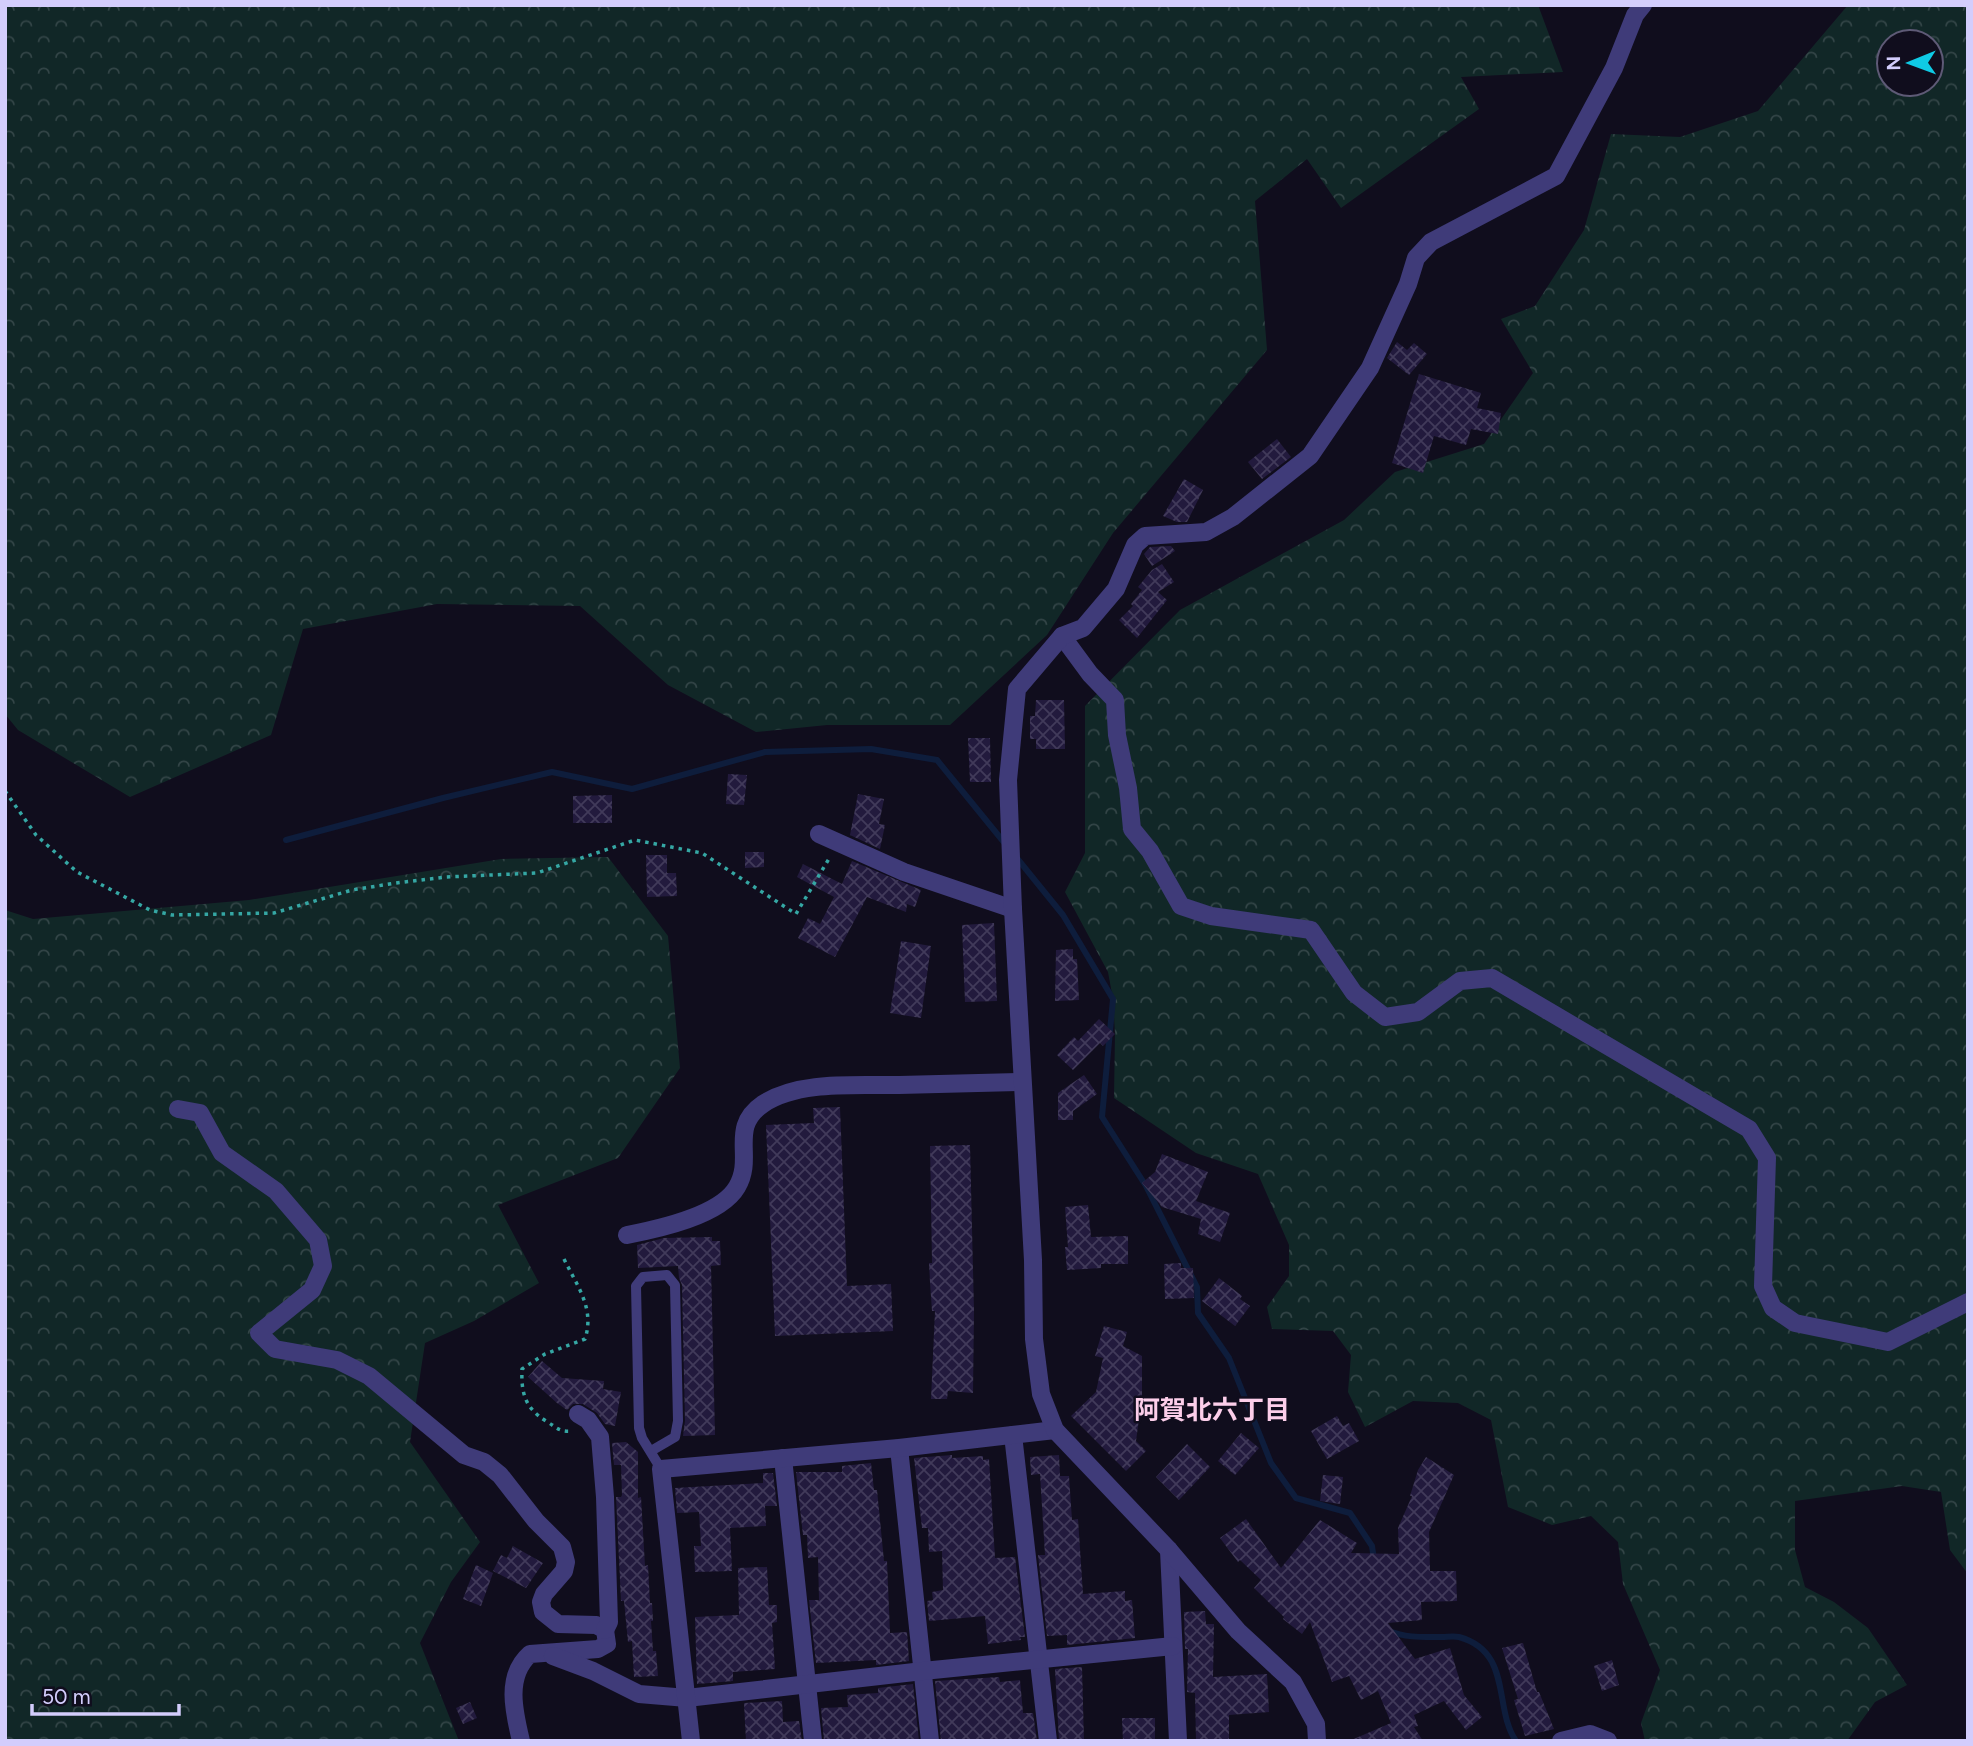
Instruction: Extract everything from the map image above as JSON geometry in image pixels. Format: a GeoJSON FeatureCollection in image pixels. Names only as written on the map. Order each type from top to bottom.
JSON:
{"type":"FeatureCollection","features":[{"type":"Feature","properties":{"kind":"street"},"geometry":{"type":"LineString","coordinates":[[1317,1741],[1316,1724],[1293,1682],[1238,1631],[1169,1550],[1055,1430],[1041,1394],[1034,1339],[1033,1259],[1013,909],[1009,780],[1017,689],[1062,636],[1083,628],[1116,589],[1135,545],[1145,536],[1206,532],[1233,517],[1310,456],[1370,368],[1408,284],[1416,258],[1431,242],[1556,176],[1614,68],[1635,15],[1643,5]]}},
{"type":"Feature","properties":{"kind":"street"},"geometry":{"type":"LineString","coordinates":[[1062,636],[1090,674],[1115,700],[1117,735],[1128,788],[1132,829],[1150,851],[1181,906],[1211,916],[1311,930],[1354,993],[1385,1017],[1418,1012],[1460,981],[1492,978],[1749,1129],[1767,1158],[1763,1286],[1773,1308],[1795,1323],[1888,1342],[1968,1301]]}},
{"type":"Feature","properties":{"kind":"street"},"geometry":{"type":"LineString","coordinates":[[819,834],[904,872],[1013,909]]}},
{"type":"Feature","properties":{"kind":"street"},"geometry":{"type":"LineString","coordinates":[[627,1235],[692,1219],[722,1201],[737,1187],[741,1176],[745,1158],[744,1129],[750,1115],[781,1095],[823,1086],[1022,1082]]}},
{"type":"Feature","properties":{"kind":"street"},"geometry":{"type":"LineString","coordinates":[[178,1109],[200,1113],[222,1153],[276,1191],[318,1240],[323,1266],[312,1290],[259,1333],[275,1349],[337,1360],[369,1376],[464,1455],[484,1462],[500,1475],[527,1512],[562,1547],[566,1562],[564,1571],[544,1594],[541,1602],[543,1612],[558,1624],[596,1625],[605,1630]]}},
{"type":"Feature","properties":{"kind":"street"},"geometry":{"type":"LineString","coordinates":[[521,1741],[515,1716],[514,1679],[521,1661],[530,1654],[598,1650],[607,1644],[605,1497],[600,1437],[588,1420],[578,1414]]}},
{"type":"Feature","properties":{"kind":"street"},"geometry":{"type":"LineString","coordinates":[[691,1741],[662,1469],[898,1448],[1055,1430]]}},
{"type":"Feature","properties":{"kind":"street"},"geometry":{"type":"LineString","coordinates":[[1013,1435],[1048,1741]]}},
{"type":"Feature","properties":{"kind":"street"},"geometry":{"type":"LineString","coordinates":[[898,1448],[930,1741]]}},
{"type":"Feature","properties":{"kind":"street"},"geometry":{"type":"LineString","coordinates":[[783,1458],[813,1741]]}},
{"type":"Feature","properties":{"kind":"street"},"geometry":{"type":"LineString","coordinates":[[1169,1550],[1178,1741]]}},
{"type":"Feature","properties":{"kind":"street"},"geometry":{"type":"LineString","coordinates":[[543,1652],[593,1671],[639,1694],[687,1698],[1173,1646]]}},
{"type":"Feature","properties":{"kind":"street"},"geometry":{"type":"LineString","coordinates":[[1561,1741],[1590,1734],[1608,1741]]}},
{"type":"Feature","properties":{"kind":"lane"},"geometry":{"type":"LineString","coordinates":[[651,1451],[675,1437],[678,1421],[675,1285],[667,1275],[643,1277],[636,1286],[639,1428],[642,1438],[662,1469]]}},
{"type":"Feature","properties":{"kind":"path"},"geometry":{"type":"LineString","coordinates":[[5,791],[36,835],[77,872],[150,910],[172,915],[274,913],[352,890],[396,883],[537,873],[635,840],[702,853],[796,914],[839,843]]}},
{"type":"Feature","properties":{"kind":"path"},"geometry":{"type":"LineString","coordinates":[[564,1258],[588,1306],[585,1339],[545,1354],[522,1369],[523,1392],[534,1415],[560,1432],[594,1428]]}},
{"type":"Feature","properties":{"kind":"green space"},"geometry":{"type":"Polygon","coordinates":[[[5,5],[1538,5],[1563,72],[1461,77],[1479,109],[1341,208],[1307,159],[1255,201],[1267,350],[1113,533],[1047,635],[950,725],[827,725],[756,732],[668,685],[580,606],[437,604],[303,629],[271,735],[130,797],[18,730],[5,714],[5,5]]]}},
{"type":"Feature","properties":{"kind":"green space"},"geometry":{"type":"Polygon","coordinates":[[[1848,5],[1968,5],[1968,1574],[1950,1550],[1941,1492],[1902,1486],[1795,1501],[1795,1550],[1805,1587],[1834,1602],[1868,1628],[1907,1685],[1875,1702],[1847,1741],[1645,1741],[1641,1723],[1660,1670],[1623,1584],[1618,1542],[1591,1516],[1552,1525],[1508,1507],[1491,1420],[1458,1403],[1413,1401],[1365,1427],[1348,1392],[1351,1355],[1333,1331],[1272,1329],[1267,1307],[1289,1276],[1289,1245],[1258,1174],[1196,1153],[1114,1098],[1115,1034],[1108,972],[1065,892],[1085,853],[1085,706],[1180,610],[1344,520],[1395,472],[1484,444],[1533,373],[1501,319],[1535,306],[1584,230],[1611,134],[1680,137],[1758,111],[1848,5]]]}},
{"type":"Feature","properties":{"kind":"green space"},"geometry":{"type":"Polygon","coordinates":[[[608,857],[668,936],[680,1068],[618,1158],[498,1205],[539,1283],[474,1321],[425,1343],[410,1442],[480,1542],[451,1582],[420,1643],[459,1741],[5,1741],[5,910],[33,919],[249,900],[501,859],[608,857]]]}},
{"type":"Feature","properties":{"kind":"building"},"geometry":{"type":"Polygon","coordinates":[[[1397,342],[1407,350],[1414,343],[1427,354],[1409,375],[1387,358],[1397,342]]]}},
{"type":"Feature","properties":{"kind":"building"},"geometry":{"type":"Polygon","coordinates":[[[1419,374],[1481,393],[1477,408],[1501,413],[1498,434],[1471,429],[1466,445],[1434,436],[1423,473],[1392,463],[1419,374]]]}},
{"type":"Feature","properties":{"kind":"building"},"geometry":{"type":"Polygon","coordinates":[[[1277,439],[1291,457],[1262,479],[1248,462],[1277,439]]]}},
{"type":"Feature","properties":{"kind":"building"},"geometry":{"type":"Polygon","coordinates":[[[1184,479],[1203,490],[1187,522],[1177,522],[1163,516],[1184,479]]]}},
{"type":"Feature","properties":{"kind":"building"},"geometry":{"type":"Polygon","coordinates":[[[1171,546],[1175,551],[1152,566],[1144,554],[1150,547],[1171,546]]]}},
{"type":"Feature","properties":{"kind":"building"},"geometry":{"type":"Polygon","coordinates":[[[1162,564],[1174,582],[1158,592],[1167,600],[1137,638],[1119,620],[1133,606],[1131,604],[1142,590],[1138,587],[1152,570],[1162,564]]]}},
{"type":"Feature","properties":{"kind":"building"},"geometry":{"type":"Polygon","coordinates":[[[1036,700],[1064,700],[1065,749],[1036,749],[1036,739],[1030,739],[1030,716],[1035,716],[1036,700]]]}},
{"type":"Feature","properties":{"kind":"building"},"geometry":{"type":"Polygon","coordinates":[[[968,738],[990,738],[991,782],[970,782],[968,738]]]}},
{"type":"Feature","properties":{"kind":"building"},"geometry":{"type":"Polygon","coordinates":[[[728,774],[747,775],[744,805],[726,804],[728,774]]]}},
{"type":"Feature","properties":{"kind":"building"},"geometry":{"type":"Polygon","coordinates":[[[858,794],[884,799],[879,824],[885,825],[880,849],[850,835],[858,794]]]}},
{"type":"Feature","properties":{"kind":"building"},"geometry":{"type":"Polygon","coordinates":[[[612,795],[612,823],[573,823],[573,796],[612,795]]]}},
{"type":"Feature","properties":{"kind":"building"},"geometry":{"type":"Polygon","coordinates":[[[745,852],[764,852],[764,867],[745,868],[745,852]]]}},
{"type":"Feature","properties":{"kind":"building"},"geometry":{"type":"Polygon","coordinates":[[[646,855],[667,855],[667,873],[676,873],[677,896],[647,897],[646,855]]]}},
{"type":"Feature","properties":{"kind":"building"},"geometry":{"type":"Polygon","coordinates":[[[852,861],[921,890],[915,907],[907,904],[906,912],[867,897],[835,957],[798,938],[808,918],[820,924],[834,897],[797,877],[803,864],[842,884],[852,861]]]}},
{"type":"Feature","properties":{"kind":"building"},"geometry":{"type":"Polygon","coordinates":[[[994,923],[997,1001],[965,1002],[962,925],[994,923]]]}},
{"type":"Feature","properties":{"kind":"building"},"geometry":{"type":"Polygon","coordinates":[[[901,941],[931,946],[921,1018],[890,1013],[901,941]]]}},
{"type":"Feature","properties":{"kind":"building"},"geometry":{"type":"Polygon","coordinates":[[[1073,949],[1073,959],[1077,959],[1079,1000],[1055,1001],[1056,950],[1073,949]]]}},
{"type":"Feature","properties":{"kind":"building"},"geometry":{"type":"Polygon","coordinates":[[[1099,1019],[1115,1034],[1103,1046],[1100,1043],[1073,1070],[1057,1055],[1074,1037],[1078,1041],[1099,1019]]]}},
{"type":"Feature","properties":{"kind":"building"},"geometry":{"type":"Polygon","coordinates":[[[1084,1075],[1097,1094],[1073,1111],[1073,1120],[1058,1120],[1058,1093],[1084,1075]]]}},
{"type":"Feature","properties":{"kind":"building"},"geometry":{"type":"Polygon","coordinates":[[[840,1107],[847,1286],[891,1284],[893,1331],[775,1336],[766,1125],[814,1123],[813,1108],[840,1107]]]}},
{"type":"Feature","properties":{"kind":"building"},"geometry":{"type":"Polygon","coordinates":[[[970,1145],[973,1393],[948,1391],[947,1399],[931,1399],[935,1311],[932,1311],[929,1263],[932,1263],[930,1146],[970,1145]]]}},
{"type":"Feature","properties":{"kind":"building"},"geometry":{"type":"Polygon","coordinates":[[[1162,1154],[1208,1172],[1196,1201],[1230,1213],[1220,1242],[1198,1234],[1201,1219],[1162,1207],[1142,1183],[1155,1172],[1162,1154]]]}},
{"type":"Feature","properties":{"kind":"building"},"geometry":{"type":"Polygon","coordinates":[[[1088,1205],[1091,1237],[1128,1236],[1128,1264],[1101,1264],[1101,1268],[1067,1270],[1065,1207],[1088,1205]]]}},
{"type":"Feature","properties":{"kind":"building"},"geometry":{"type":"Polygon","coordinates":[[[712,1237],[712,1241],[720,1241],[721,1265],[711,1266],[715,1435],[683,1436],[682,1285],[678,1266],[638,1268],[637,1245],[664,1238],[712,1237]]]}},
{"type":"Feature","properties":{"kind":"building"},"geometry":{"type":"Polygon","coordinates":[[[1181,1263],[1181,1268],[1193,1268],[1194,1298],[1165,1299],[1164,1264],[1181,1263]]]}},
{"type":"Feature","properties":{"kind":"building"},"geometry":{"type":"Polygon","coordinates":[[[1219,1278],[1250,1306],[1235,1326],[1202,1301],[1219,1278]]]}},
{"type":"Feature","properties":{"kind":"building"},"geometry":{"type":"Polygon","coordinates":[[[1104,1326],[1127,1332],[1123,1346],[1142,1356],[1142,1397],[1136,1441],[1146,1451],[1126,1471],[1071,1416],[1096,1392],[1103,1358],[1095,1356],[1104,1326]]]}},
{"type":"Feature","properties":{"kind":"building"},"geometry":{"type":"Polygon","coordinates":[[[542,1361],[562,1378],[604,1381],[603,1389],[621,1392],[615,1426],[605,1424],[597,1413],[583,1404],[573,1404],[567,1410],[557,1403],[528,1377],[542,1361]]]}},
{"type":"Feature","properties":{"kind":"building"},"geometry":{"type":"Polygon","coordinates":[[[1337,1416],[1343,1426],[1349,1423],[1359,1441],[1327,1459],[1311,1431],[1337,1416]]]}},
{"type":"Feature","properties":{"kind":"building"},"geometry":{"type":"Polygon","coordinates":[[[1241,1433],[1259,1448],[1235,1475],[1218,1461],[1241,1433]]]}},
{"type":"Feature","properties":{"kind":"building"},"geometry":{"type":"Polygon","coordinates":[[[626,1442],[638,1452],[638,1498],[641,1497],[645,1566],[648,1565],[652,1603],[653,1651],[656,1651],[658,1676],[634,1677],[632,1641],[628,1642],[624,1601],[621,1601],[616,1497],[622,1495],[621,1465],[614,1465],[612,1443],[626,1442]]]}},
{"type":"Feature","properties":{"kind":"building"},"geometry":{"type":"Polygon","coordinates":[[[1187,1444],[1210,1467],[1179,1500],[1156,1477],[1187,1444]]]}},
{"type":"Feature","properties":{"kind":"building"},"geometry":{"type":"Polygon","coordinates":[[[952,1455],[952,1458],[983,1456],[983,1460],[989,1459],[995,1558],[1015,1557],[1025,1637],[1020,1637],[1021,1640],[988,1644],[985,1616],[929,1621],[927,1601],[933,1600],[932,1592],[943,1590],[942,1551],[929,1552],[928,1528],[922,1528],[914,1458],[952,1455]]]}},
{"type":"Feature","properties":{"kind":"building"},"geometry":{"type":"Polygon","coordinates":[[[1059,1455],[1060,1476],[1069,1476],[1072,1520],[1078,1519],[1083,1594],[1125,1591],[1125,1601],[1132,1600],[1135,1638],[1067,1645],[1067,1635],[1047,1636],[1038,1555],[1045,1555],[1040,1474],[1031,1475],[1030,1457],[1059,1455]]]}},
{"type":"Feature","properties":{"kind":"building"},"geometry":{"type":"Polygon","coordinates":[[[1426,1457],[1454,1475],[1429,1532],[1430,1571],[1456,1571],[1457,1601],[1421,1602],[1422,1620],[1388,1623],[1415,1659],[1450,1648],[1464,1695],[1482,1717],[1466,1730],[1444,1701],[1414,1715],[1418,1726],[1414,1727],[1423,1741],[1349,1741],[1391,1723],[1378,1691],[1361,1700],[1349,1676],[1332,1682],[1310,1622],[1302,1634],[1283,1619],[1254,1588],[1261,1580],[1240,1560],[1238,1562],[1220,1538],[1246,1519],[1281,1568],[1320,1520],[1357,1543],[1351,1553],[1399,1554],[1398,1528],[1412,1496],[1418,1470],[1426,1457]]]}},
{"type":"Feature","properties":{"kind":"building"},"geometry":{"type":"Polygon","coordinates":[[[871,1463],[874,1490],[877,1490],[884,1561],[887,1561],[890,1633],[907,1632],[909,1661],[876,1665],[876,1660],[816,1663],[809,1600],[819,1600],[818,1557],[808,1558],[807,1535],[803,1535],[796,1472],[842,1472],[842,1466],[871,1463]]]}},
{"type":"Feature","properties":{"kind":"building"},"geometry":{"type":"Polygon","coordinates":[[[763,1473],[773,1473],[777,1506],[765,1506],[766,1526],[730,1528],[732,1571],[695,1572],[694,1546],[701,1546],[699,1512],[677,1513],[675,1488],[763,1483],[763,1473]]]}},
{"type":"Feature","properties":{"kind":"building"},"geometry":{"type":"Polygon","coordinates":[[[1323,1475],[1343,1477],[1340,1504],[1320,1501],[1323,1475]]]}},
{"type":"Feature","properties":{"kind":"building"},"geometry":{"type":"Polygon","coordinates":[[[513,1546],[543,1563],[526,1588],[493,1571],[501,1555],[507,1558],[513,1546]]]}},
{"type":"Feature","properties":{"kind":"building"},"geometry":{"type":"Polygon","coordinates":[[[476,1565],[493,1573],[481,1606],[463,1599],[476,1565]]]}},
{"type":"Feature","properties":{"kind":"building"},"geometry":{"type":"Polygon","coordinates":[[[767,1567],[769,1605],[777,1605],[777,1622],[772,1623],[775,1669],[733,1672],[733,1681],[697,1684],[695,1617],[739,1615],[738,1568],[767,1567]]]}},
{"type":"Feature","properties":{"kind":"building"},"geometry":{"type":"Polygon","coordinates":[[[1205,1611],[1206,1624],[1214,1624],[1213,1677],[1267,1674],[1269,1712],[1229,1715],[1229,1741],[1196,1741],[1195,1693],[1187,1692],[1188,1649],[1185,1649],[1184,1612],[1205,1611]]]}},
{"type":"Feature","properties":{"kind":"building"},"geometry":{"type":"Polygon","coordinates":[[[1523,1643],[1537,1692],[1554,1729],[1525,1736],[1514,1700],[1518,1699],[1502,1648],[1523,1643]]]}},
{"type":"Feature","properties":{"kind":"building"},"geometry":{"type":"Polygon","coordinates":[[[1612,1660],[1619,1685],[1602,1691],[1594,1666],[1612,1660]]]}},
{"type":"Feature","properties":{"kind":"building"},"geometry":{"type":"Polygon","coordinates":[[[1082,1667],[1084,1741],[1059,1741],[1055,1669],[1082,1667]]]}},
{"type":"Feature","properties":{"kind":"building"},"geometry":{"type":"Polygon","coordinates":[[[999,1677],[1000,1682],[1020,1680],[1023,1713],[1033,1713],[1037,1741],[941,1741],[935,1681],[999,1677]]]}},
{"type":"Feature","properties":{"kind":"building"},"geometry":{"type":"Polygon","coordinates":[[[913,1684],[919,1741],[824,1741],[821,1708],[848,1707],[847,1695],[878,1693],[878,1688],[913,1684]]]}},
{"type":"Feature","properties":{"kind":"building"},"geometry":{"type":"Polygon","coordinates":[[[782,1701],[783,1722],[799,1721],[802,1741],[746,1741],[744,1703],[782,1701]]]}},
{"type":"Feature","properties":{"kind":"building"},"geometry":{"type":"Polygon","coordinates":[[[470,1702],[477,1718],[463,1724],[456,1708],[470,1702]]]}},
{"type":"Feature","properties":{"kind":"building"},"geometry":{"type":"Polygon","coordinates":[[[1122,1718],[1155,1718],[1155,1741],[1123,1741],[1122,1718]]]}},
{"type":"Feature","properties":{"kind":"waterway"},"geometry":{"type":"LineString","coordinates":[[286,840],[552,772],[632,789],[765,752],[871,749],[937,760],[1007,846]]}},
{"type":"Feature","properties":{"kind":"waterway"},"geometry":{"type":"LineString","coordinates":[[1016,857],[1063,915],[1113,999],[1102,1117],[1146,1186],[1197,1287],[1198,1313],[1229,1358],[1271,1463],[1296,1498],[1350,1513],[1372,1546],[1374,1560]]}},
{"type":"Feature","properties":{"kind":"waterway"},"geometry":{"type":"LineString","coordinates":[[1389,1631],[1415,1637],[1459,1637],[1476,1644],[1495,1668],[1509,1728],[1516,1741]]}},
{"type":"Feature","properties":{"kind":"district","name":"阿賀北六丁目"},"geometry":{"type":"Point","coordinates":[1212,1410]}}]}
